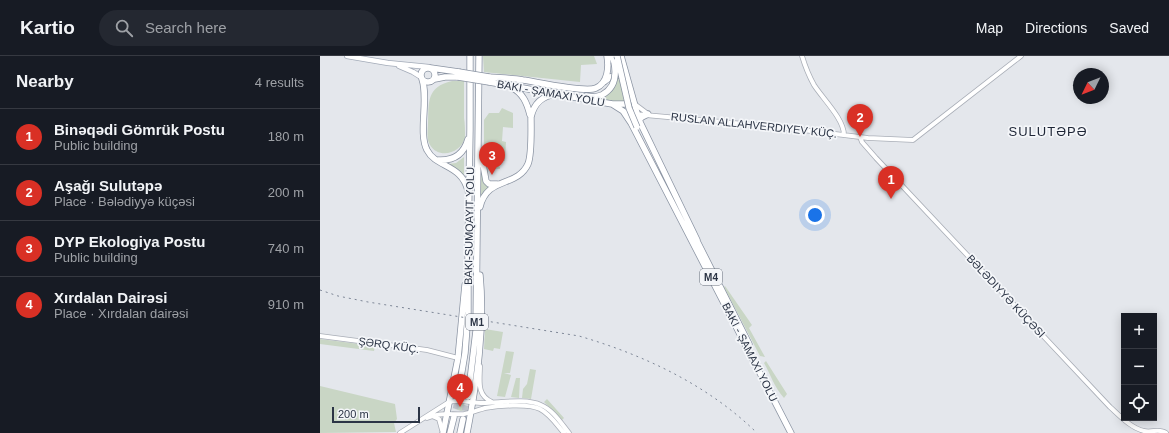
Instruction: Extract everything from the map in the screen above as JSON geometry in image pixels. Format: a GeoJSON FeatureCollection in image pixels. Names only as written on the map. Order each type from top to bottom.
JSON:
{"type":"FeatureCollection","features":[{"type":"Feature","properties":{"kind":"highway","name":"M1"},"geometry":{"type":"LineString","coordinates":[[458,395],[468,330],[470,56]]}},
{"type":"Feature","properties":{"kind":"highway","name":"M1"},"geometry":{"type":"LineString","coordinates":[[468,397],[476,331],[479,56]]}},
{"type":"Feature","properties":{"kind":"highway"},"geometry":{"type":"LineString","coordinates":[[602,84],[608,70],[607,56]]}},
{"type":"Feature","properties":{"kind":"highway"},"geometry":{"type":"LineString","coordinates":[[503,84],[514,83],[591,97],[602,95],[610,89],[615,81],[616,73],[612,56]]}},
{"type":"Feature","properties":{"kind":"highway","name":"M4"},"geometry":{"type":"LineString","coordinates":[[617,56],[631,112],[673,198],[703,251]]}},
{"type":"Feature","properties":{"kind":"highway","name":"M4"},"geometry":{"type":"LineString","coordinates":[[621,56],[636,114],[795,433]]}},
{"type":"Feature","properties":{"kind":"highway"},"geometry":{"type":"LineString","coordinates":[[469,199],[467,188],[462,177],[454,170],[430,155],[425,145],[424,85],[421,73],[423,70],[430,68],[458,75],[489,79],[523,80],[586,90],[597,88],[612,76],[618,75],[623,77],[628,84]]}},
{"type":"Feature","properties":{"kind":"highway"},"geometry":{"type":"LineString","coordinates":[[424,106],[428,90],[434,80],[436,72],[430,68]]}},
{"type":"Feature","properties":{"kind":"highway"},"geometry":{"type":"LineString","coordinates":[[422,78],[426,82],[445,76],[458,75]]}},
{"type":"Feature","properties":{"kind":"highway"},"geometry":{"type":"LineString","coordinates":[[478,223],[484,195],[490,189],[517,176],[528,163],[530,157],[531,117],[523,97],[518,91],[489,79]]}},
{"type":"Feature","properties":{"kind":"highway"},"geometry":{"type":"LineString","coordinates":[[503,84],[612,104],[627,103],[631,97]]}},
{"type":"Feature","properties":{"kind":"highway"},"geometry":{"type":"LineString","coordinates":[[531,117],[535,106],[542,98],[556,94]]}},
{"type":"Feature","properties":{"kind":"highway"},"geometry":{"type":"LineString","coordinates":[[612,104],[623,111],[631,122],[633,117],[636,117],[639,120],[648,114]]}},
{"type":"Feature","properties":{"kind":"highway","name":"M4"},"geometry":{"type":"LineString","coordinates":[[631,122],[791,433]]}},
{"type":"Feature","properties":{"kind":"highway"},"geometry":{"type":"LineString","coordinates":[[478,123],[485,180],[489,184],[500,184]]}},
{"type":"Feature","properties":{"kind":"highway"},"geometry":{"type":"LineString","coordinates":[[437,160],[451,160],[460,154],[466,145],[470,129]]}},
{"type":"Feature","properties":{"kind":"highway"},"geometry":{"type":"LineString","coordinates":[[467,433],[473,402],[481,341],[482,287],[478,246]]}},
{"type":"Feature","properties":{"kind":"highway"},"geometry":{"type":"LineString","coordinates":[[443,433],[458,358],[468,247]]}},
{"type":"Feature","properties":{"kind":"highway"},"geometry":{"type":"LineString","coordinates":[[450,433],[454,417]]}},
{"type":"Feature","properties":{"kind":"highway"},"geometry":{"type":"LineString","coordinates":[[460,433],[463,419]]}},
{"type":"Feature","properties":{"kind":"main road"},"geometry":{"type":"LineString","coordinates":[[346,56],[430,68]]}},
{"type":"Feature","properties":{"kind":"main road"},"geometry":{"type":"LineString","coordinates":[[388,63],[409,70],[422,78]]}},
{"type":"Feature","properties":{"kind":"street","name":"RUSLAN ALLAHVERDIYEV KÜÇ."},"geometry":{"type":"LineString","coordinates":[[802,56],[814,85],[842,124],[844,135]]}},
{"type":"Feature","properties":{"kind":"street","name":"RUSLAN ALLAHVERDIYEV KÜÇ."},"geometry":{"type":"LineString","coordinates":[[623,111],[636,114],[648,114],[860,137],[913,140],[1021,56]]}},
{"type":"Feature","properties":{"kind":"street"},"geometry":{"type":"LineString","coordinates":[[631,97],[638,108],[648,114]]}},
{"type":"Feature","properties":{"kind":"street","name":"BƏLƏDIYYƏ KÜÇƏSI"},"geometry":{"type":"LineString","coordinates":[[860,137],[862,142],[876,158],[1110,407],[1138,428],[1148,432],[1161,430],[1166,433]]}},
{"type":"Feature","properties":{"kind":"street","name":"ŞƏRQ KÜÇ."},"geometry":{"type":"LineString","coordinates":[[320,336],[427,350],[458,358]]}},
{"type":"Feature","properties":{"kind":"street"},"geometry":{"type":"LineString","coordinates":[[481,341],[480,389],[483,396],[494,402]]}},
{"type":"Feature","properties":{"kind":"street"},"geometry":{"type":"LineString","coordinates":[[401,433],[449,402],[456,401],[520,404],[535,408],[541,410],[550,417],[564,433]]}},
{"type":"Feature","properties":{"kind":"street"},"geometry":{"type":"LineString","coordinates":[[418,422],[430,416],[447,413],[463,414],[484,408],[537,403],[553,414],[569,433]]}},
{"type":"Feature","properties":{"kind":"street"},"geometry":{"type":"LineString","coordinates":[[430,416],[440,419],[443,433]]}},
{"type":"Feature","properties":{"kind":"green space"},"geometry":{"type":"Polygon","coordinates":[[[483,56],[594,56],[597,64],[581,65],[580,82],[484,72],[483,56]]]}},
{"type":"Feature","properties":{"kind":"green space"},"geometry":{"type":"Polygon","coordinates":[[[618,72],[624,101],[617,102],[595,99],[604,96],[618,72]]]}},
{"type":"Feature","properties":{"kind":"green space"},"geometry":{"type":"Polygon","coordinates":[[[452,81],[464,81],[465,137],[463,143],[455,151],[444,153],[434,150],[428,140],[429,102],[433,91],[437,87],[452,81]]]}},
{"type":"Feature","properties":{"kind":"green space"},"geometry":{"type":"Polygon","coordinates":[[[502,108],[513,113],[513,128],[503,127],[502,141],[506,142],[505,161],[495,160],[494,164],[500,167],[500,169],[488,169],[487,159],[484,158],[484,120],[489,113],[499,113],[502,108]]]}},
{"type":"Feature","properties":{"kind":"green space"},"geometry":{"type":"Polygon","coordinates":[[[464,157],[464,176],[456,168],[448,164],[456,163],[464,157]]]}},
{"type":"Feature","properties":{"kind":"green space"},"geometry":{"type":"Polygon","coordinates":[[[481,162],[485,184],[491,186],[485,190],[480,199],[481,162]]]}},
{"type":"Feature","properties":{"kind":"green space"},"geometry":{"type":"Polygon","coordinates":[[[725,286],[752,325],[749,328],[765,357],[760,356],[724,287],[725,286]]]}},
{"type":"Feature","properties":{"kind":"green space"},"geometry":{"type":"Polygon","coordinates":[[[485,329],[503,332],[500,349],[494,348],[493,351],[484,349],[485,329]]]}},
{"type":"Feature","properties":{"kind":"green space"},"geometry":{"type":"Polygon","coordinates":[[[320,339],[375,346],[374,351],[320,344],[320,339]]]}},
{"type":"Feature","properties":{"kind":"green space"},"geometry":{"type":"Polygon","coordinates":[[[506,351],[514,352],[510,373],[504,373],[511,375],[505,397],[497,396],[506,351]]]}},
{"type":"Feature","properties":{"kind":"green space"},"geometry":{"type":"Polygon","coordinates":[[[766,361],[787,394],[784,398],[775,385],[764,363],[766,361]]]}},
{"type":"Feature","properties":{"kind":"green space"},"geometry":{"type":"Polygon","coordinates":[[[530,369],[536,370],[531,399],[522,398],[523,389],[527,384],[530,369]]]}},
{"type":"Feature","properties":{"kind":"green space"},"geometry":{"type":"Polygon","coordinates":[[[516,378],[520,378],[519,398],[511,397],[516,378]]]}},
{"type":"Feature","properties":{"kind":"green space"},"geometry":{"type":"Polygon","coordinates":[[[320,386],[395,404],[397,419],[394,423],[396,432],[320,433],[320,386]]]}},
{"type":"Feature","properties":{"kind":"green space"},"geometry":{"type":"Polygon","coordinates":[[[547,399],[564,418],[562,420],[544,402],[547,399]]]}},
{"type":"Feature","properties":{"kind":"green space"},"geometry":{"type":"Polygon","coordinates":[[[456,403],[464,404],[466,407],[465,410],[461,411],[455,409],[454,406],[456,403]]]}},
{"type":"Feature","properties":{"kind":"tunnel"},"geometry":{"type":"LineString","coordinates":[[454,417],[458,395]]}},
{"type":"Feature","properties":{"kind":"tunnel"},"geometry":{"type":"LineString","coordinates":[[463,419],[467,398]]}},
{"type":"Feature","properties":{"kind":"railway"},"geometry":{"type":"LineString","coordinates":[[320,290],[338,296],[368,302],[579,336],[627,352],[674,374],[718,400],[757,433]]}},
{"type":"Feature","properties":{"kind":"place","name":"Aşağı Sulutəpə"},"geometry":{"type":"Point","coordinates":[860,137]}},
{"type":"Feature","properties":{"kind":"place","name":"DYP Ekologiya Postu"},"geometry":{"type":"Point","coordinates":[492,175]}},
{"type":"Feature","properties":{"kind":"place","name":"Binəqədi Gömrük Postu"},"geometry":{"type":"Point","coordinates":[891,199]}},
{"type":"Feature","properties":{"kind":"place","name":"Xırdalan Dairəsi"},"geometry":{"type":"Point","coordinates":[460,407]}},
{"type":"Feature","properties":{"kind":"district","name":"SULUTƏPƏ"},"geometry":{"type":"Point","coordinates":[1048,131]}}]}
